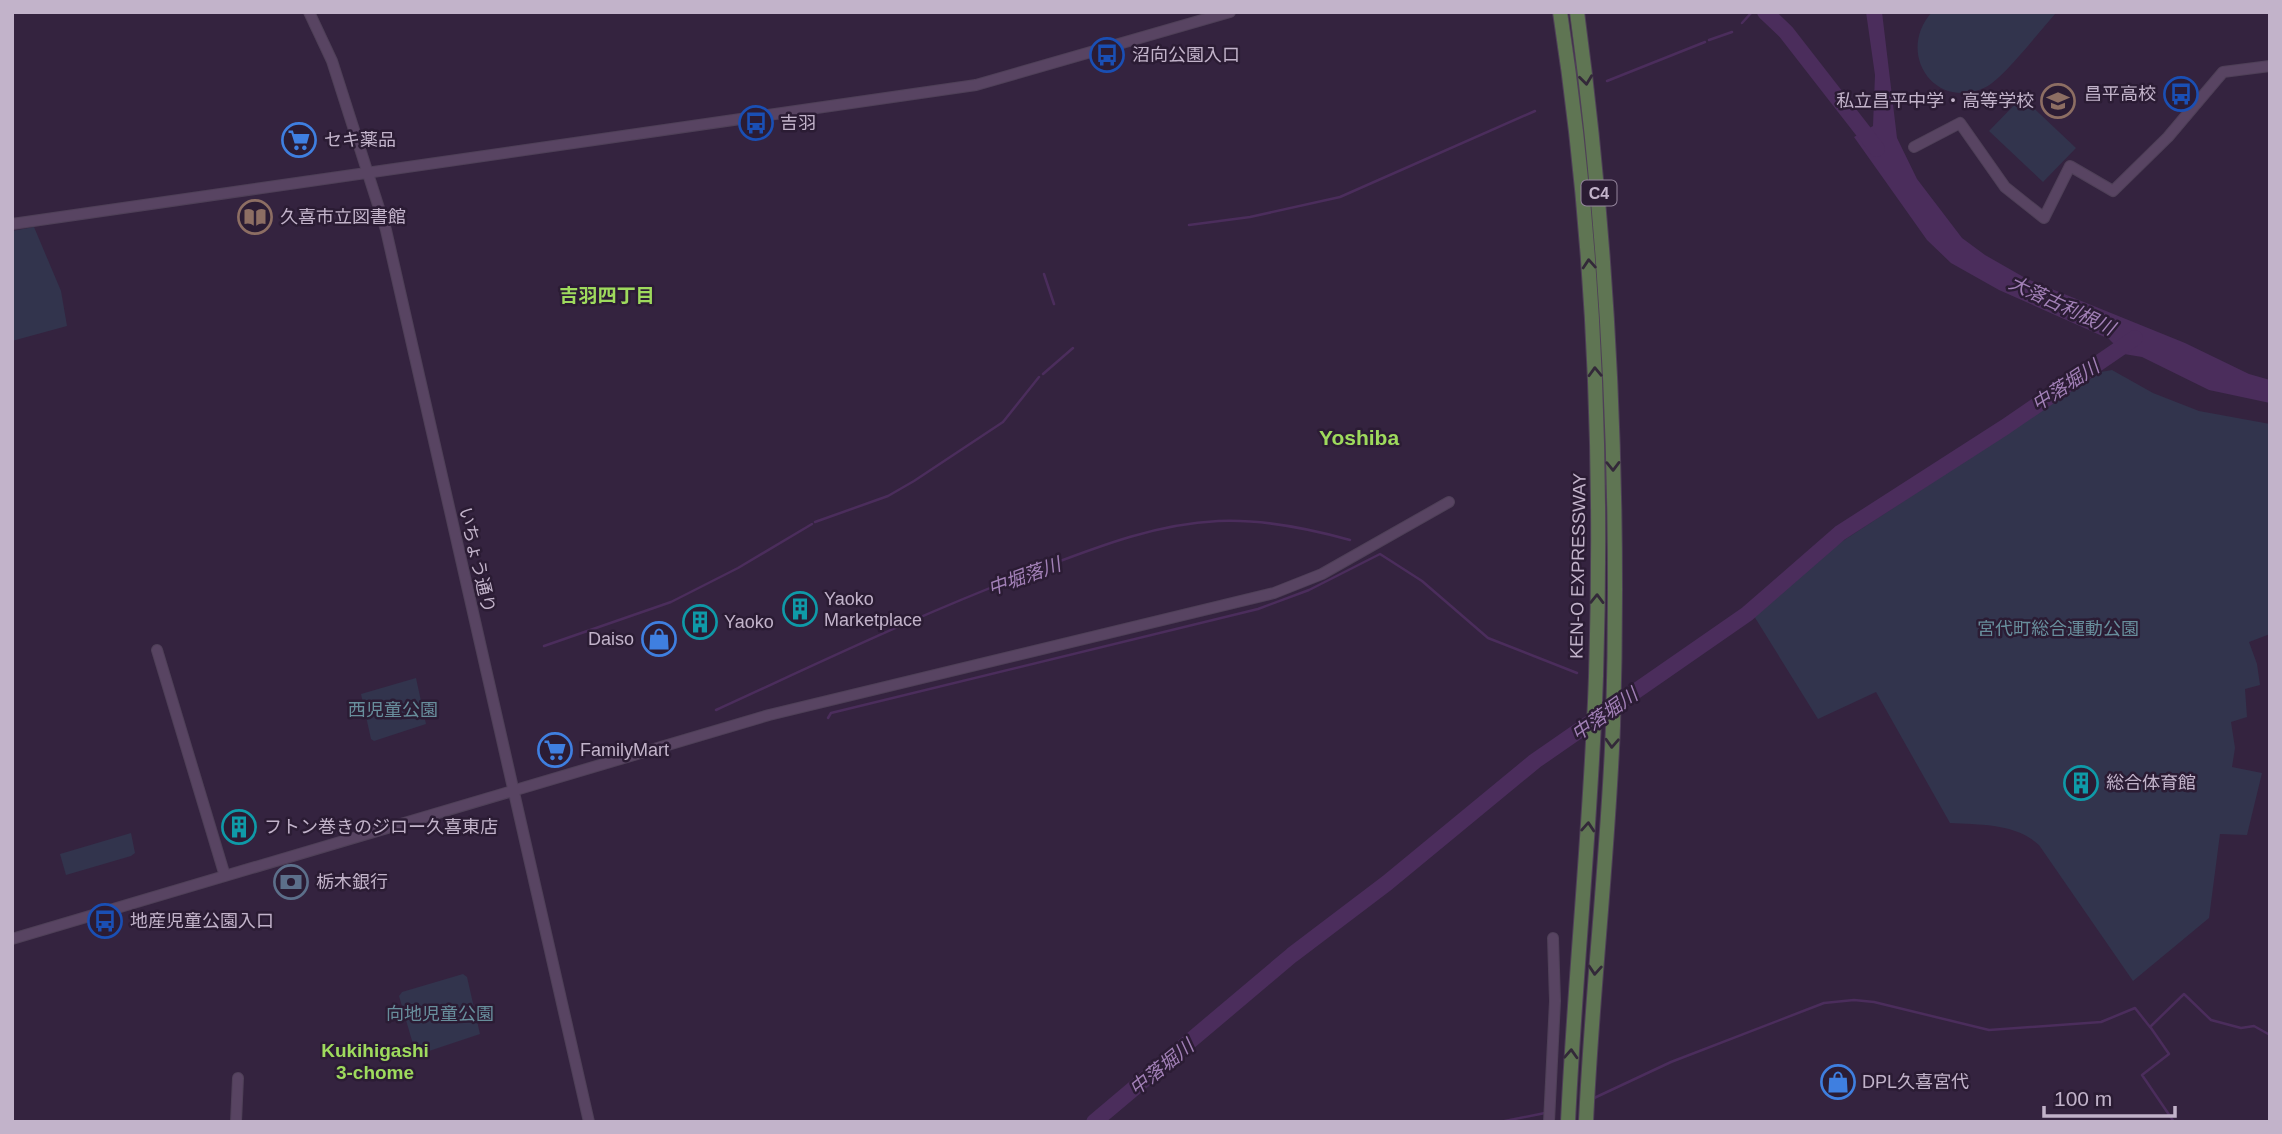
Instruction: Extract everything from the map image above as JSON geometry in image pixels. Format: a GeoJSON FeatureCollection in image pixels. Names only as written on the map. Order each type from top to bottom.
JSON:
{"type":"FeatureCollection","features":[{"type":"Feature","properties":{"kind":"highway","name":"KEN-O EXPRESSWAY"},"geometry":{"type":"LineString","coordinates":[[1560,12],[1587,237],[1598,469],[1596,675],[1567,1122]]}},
{"type":"Feature","properties":{"kind":"highway","name":"KEN-O EXPRESSWAY"},"geometry":{"type":"LineString","coordinates":[[1577,12],[1603,237],[1614,517],[1612,728],[1586,1122]]}},
{"type":"Feature","properties":{"kind":"street","name":"いちょう通り"},"geometry":{"type":"LineString","coordinates":[[309,12],[332,61],[386,230],[511,791],[589,1122]]}},
{"type":"Feature","properties":{"kind":"street"},"geometry":{"type":"LineString","coordinates":[[12,224],[976,85],[1230,12]]}},
{"type":"Feature","properties":{"kind":"street"},"geometry":{"type":"LineString","coordinates":[[1914,146],[1960,122],[2005,187],[2044,218],[2070,166],[2113,191],[2168,137],[2223,72],[2270,66]]}},
{"type":"Feature","properties":{"kind":"street"},"geometry":{"type":"LineString","coordinates":[[12,939],[769,715],[1275,593],[1322,574],[1449,502]]}},
{"type":"Feature","properties":{"kind":"street"},"geometry":{"type":"LineString","coordinates":[[157,650],[225,876]]}},
{"type":"Feature","properties":{"kind":"street"},"geometry":{"type":"LineString","coordinates":[[1549,1122],[1555,1001],[1553,938]]}},
{"type":"Feature","properties":{"kind":"street"},"geometry":{"type":"LineString","coordinates":[[236,1122],[238,1078]]}},
{"type":"Feature","properties":{"kind":"green space"},"geometry":{"type":"Polygon","coordinates":[[[1932,12],[2057,12],[1993,82],[1968,93],[1951,92],[1937,85],[1926,74],[1919,60],[1918,45],[1922,28],[1932,12]]]}},
{"type":"Feature","properties":{"kind":"green space"},"geometry":{"type":"Polygon","coordinates":[[[2022,97],[2076,148],[2043,182],[1989,131],[2022,97]]]}},
{"type":"Feature","properties":{"kind":"green space"},"geometry":{"type":"Polygon","coordinates":[[[34,227],[61,291],[67,326],[12,341],[12,231],[34,227]]]}},
{"type":"Feature","properties":{"kind":"green space","name":"宮代町総合運動公園"},"geometry":{"type":"Polygon","coordinates":[[[2112,370],[2153,393],[2199,411],[2270,424],[2270,634],[2249,642],[2257,664],[2260,685],[2245,689],[2247,717],[2231,722],[2235,748],[2232,767],[2262,773],[2247,835],[2220,834],[2209,918],[2133,981],[2039,845],[2008,829],[1950,823],[1876,692],[1818,719],[1754,616],[1829,550],[2101,372],[2112,370]]]}},
{"type":"Feature","properties":{"kind":"green space","name":"西児童公園"},"geometry":{"type":"Polygon","coordinates":[[[416,678],[426,724],[374,741],[371,739],[361,694],[416,678]]]}},
{"type":"Feature","properties":{"kind":"green space"},"geometry":{"type":"Polygon","coordinates":[[[131,833],[135,853],[131,856],[66,875],[60,854],[131,833]]]}},
{"type":"Feature","properties":{"kind":"green space","name":"向地児童公園"},"geometry":{"type":"Polygon","coordinates":[[[463,974],[467,977],[480,1034],[420,1054],[415,1051],[399,996],[402,992],[463,974]]]}},
{"type":"Feature","properties":{"kind":"water","name":"大落古利根川"},"geometry":{"type":"Polygon","coordinates":[[[1866,12],[1882,12],[1897,138],[1917,179],[1962,238],[1985,255],[2027,279],[2185,343],[2249,374],[2270,380],[2270,403],[2209,390],[2142,357],[2124,354],[2109,339],[1999,290],[1951,263],[1927,240],[1854,137],[1873,126],[1875,75],[1866,12]]]}},
{"type":"Feature","properties":{"kind":"waterway"},"geometry":{"type":"LineString","coordinates":[[1742,23],[1752,12]]}},
{"type":"Feature","properties":{"kind":"waterway"},"geometry":{"type":"LineString","coordinates":[[1765,12],[1786,32],[1877,149]]}},
{"type":"Feature","properties":{"kind":"waterway"},"geometry":{"type":"LineString","coordinates":[[1709,40],[1732,32]]}},
{"type":"Feature","properties":{"kind":"waterway"},"geometry":{"type":"LineString","coordinates":[[1607,81],[1705,42]]}},
{"type":"Feature","properties":{"kind":"waterway"},"geometry":{"type":"LineString","coordinates":[[1189,225],[1250,217],[1340,197],[1535,111]]}},
{"type":"Feature","properties":{"kind":"waterway"},"geometry":{"type":"LineString","coordinates":[[1044,274],[1054,304]]}},
{"type":"Feature","properties":{"kind":"waterway","name":"中落堀川"},"geometry":{"type":"LineString","coordinates":[[1094,1122],[1292,955],[1387,883],[1535,761],[1747,614],[1840,533],[2005,427],[2135,338]]}},
{"type":"Feature","properties":{"kind":"waterway"},"geometry":{"type":"LineString","coordinates":[[1043,374],[1073,348]]}},
{"type":"Feature","properties":{"kind":"waterway"},"geometry":{"type":"LineString","coordinates":[[815,522],[888,496],[914,481],[1003,422],[1039,377]]}},
{"type":"Feature","properties":{"kind":"waterway","name":"中堀落川"},"geometry":{"type":"LineString","coordinates":[[716,710],[957,601],[1083,553],[1149,532],[1195,523],[1251,521],[1284,525],[1350,540]]}},
{"type":"Feature","properties":{"kind":"waterway"},"geometry":{"type":"LineString","coordinates":[[544,646],[671,602],[738,568],[812,524]]}},
{"type":"Feature","properties":{"kind":"waterway"},"geometry":{"type":"LineString","coordinates":[[828,718],[831,713],[1258,609],[1309,590],[1380,554],[1422,581],[1488,638],[1577,673]]}},
{"type":"Feature","properties":{"kind":"waterway"},"geometry":{"type":"LineString","coordinates":[[1592,1099],[1671,1062],[1824,1003],[1854,1000],[1874,1002],[1989,1030],[2101,1022],[2135,1008],[2150,1027],[2184,994],[2211,1020],[2241,1028],[2254,1026],[2270,1035]]}},
{"type":"Feature","properties":{"kind":"waterway"},"geometry":{"type":"LineString","coordinates":[[2151,1028],[2169,1054],[2142,1075],[2174,1122]]}},
{"type":"Feature","properties":{"kind":"waterway"},"geometry":{"type":"LineString","coordinates":[[1500,1122],[1545,1113]]}},
{"type":"Feature","properties":{"kind":"place","name":"沼向公園入口"},"geometry":{"type":"Point","coordinates":[1107,55]}},
{"type":"Feature","properties":{"kind":"place","name":"昌平高校"},"geometry":{"type":"Point","coordinates":[2181,94]}},
{"type":"Feature","properties":{"kind":"place","name":"私立昌平中学・高等学校"},"geometry":{"type":"Point","coordinates":[2058,101]}},
{"type":"Feature","properties":{"kind":"place","name":"吉羽"},"geometry":{"type":"Point","coordinates":[756,123]}},
{"type":"Feature","properties":{"kind":"place","name":"セキ薬品"},"geometry":{"type":"Point","coordinates":[299,140]}},
{"type":"Feature","properties":{"kind":"place","name":"久喜市立図書館"},"geometry":{"type":"Point","coordinates":[255,217]}},
{"type":"Feature","properties":{"kind":"place","name":"Yaoko Marketplace"},"geometry":{"type":"Point","coordinates":[800,609]}},
{"type":"Feature","properties":{"kind":"place","name":"Yaoko"},"geometry":{"type":"Point","coordinates":[700,622]}},
{"type":"Feature","properties":{"kind":"place","name":"Daiso"},"geometry":{"type":"Point","coordinates":[659,639]}},
{"type":"Feature","properties":{"kind":"place","name":"FamilyMart"},"geometry":{"type":"Point","coordinates":[555,750]}},
{"type":"Feature","properties":{"kind":"place","name":"総合体育館"},"geometry":{"type":"Point","coordinates":[2081,783]}},
{"type":"Feature","properties":{"kind":"place","name":"フトン巻きのジロー久喜東店"},"geometry":{"type":"Point","coordinates":[239,827]}},
{"type":"Feature","properties":{"kind":"place","name":"栃木銀行"},"geometry":{"type":"Point","coordinates":[291,882]}},
{"type":"Feature","properties":{"kind":"place","name":"地産児童公園入口"},"geometry":{"type":"Point","coordinates":[105,921]}},
{"type":"Feature","properties":{"kind":"place","name":"DPL久喜宮代"},"geometry":{"type":"Point","coordinates":[1838,1082]}},
{"type":"Feature","properties":{"kind":"district","name":"吉羽四丁目"},"geometry":{"type":"Point","coordinates":[607,295]}},
{"type":"Feature","properties":{"kind":"district","name":"Yoshiba"},"geometry":{"type":"Point","coordinates":[1359,438]}},
{"type":"Feature","properties":{"kind":"district","name":"Kukihigashi 3-chome"},"geometry":{"type":"Point","coordinates":[375,1061]}}]}
